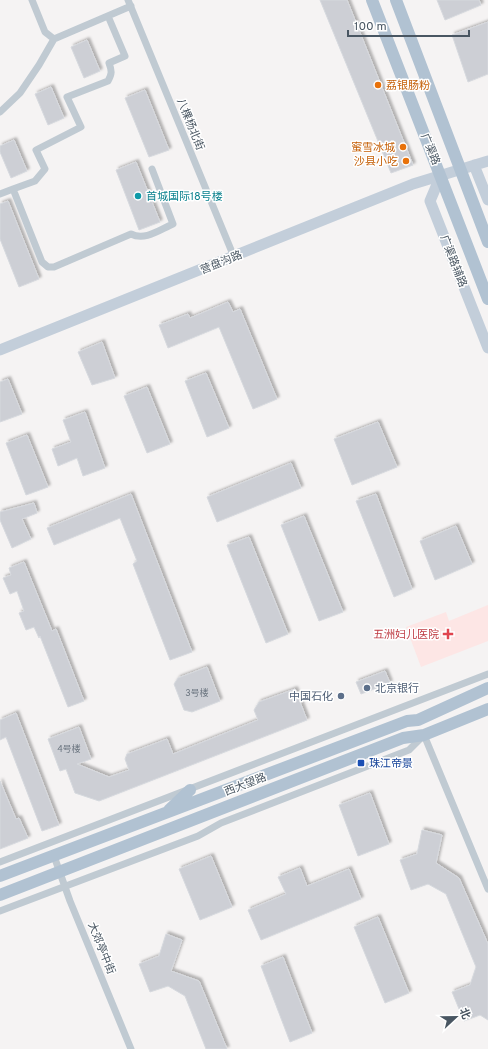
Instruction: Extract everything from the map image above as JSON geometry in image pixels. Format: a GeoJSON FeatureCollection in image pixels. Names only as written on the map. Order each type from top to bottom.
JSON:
{"type":"FeatureCollection","features":[{"type":"Feature","properties":{"kind":"main road","name":"广渠路"},"geometry":{"type":"LineString","coordinates":[[372,0],[488,299]]}},
{"type":"Feature","properties":{"kind":"main road","name":"广渠路"},"geometry":{"type":"LineString","coordinates":[[396,0],[488,242]]}},
{"type":"Feature","properties":{"kind":"main road","name":"西大望路"},"geometry":{"type":"LineString","coordinates":[[0,876],[407,721],[418,720],[488,688]]}},
{"type":"Feature","properties":{"kind":"main road","name":"西大望路"},"geometry":{"type":"LineString","coordinates":[[0,895],[403,738],[424,735],[488,710]]}},
{"type":"Feature","properties":{"kind":"main road"},"geometry":{"type":"LineString","coordinates":[[168,811],[190,790]]}},
{"type":"Feature","properties":{"kind":"street"},"geometry":{"type":"LineString","coordinates":[[32,0],[45,32],[54,39]]}},
{"type":"Feature","properties":{"kind":"street"},"geometry":{"type":"LineString","coordinates":[[0,112],[20,93],[54,39],[108,16],[130,3]]}},
{"type":"Feature","properties":{"kind":"street","name":"八棵杨北街"},"geometry":{"type":"LineString","coordinates":[[130,3],[234,257]]}},
{"type":"Feature","properties":{"kind":"street"},"geometry":{"type":"LineString","coordinates":[[0,194],[35,181],[45,169],[36,150],[81,127],[67,97],[108,81],[112,75],[110,63],[125,56],[108,16]]}},
{"type":"Feature","properties":{"kind":"street","name":"营盘沟路"},"geometry":{"type":"LineString","coordinates":[[0,350],[413,184],[488,161]]}},
{"type":"Feature","properties":{"kind":"street"},"geometry":{"type":"LineString","coordinates":[[474,165],[488,200]]}},
{"type":"Feature","properties":{"kind":"street"},"geometry":{"type":"LineString","coordinates":[[13,189],[42,262],[48,267],[54,267],[131,234],[137,237],[144,237],[173,224],[152,169]]}},
{"type":"Feature","properties":{"kind":"street","name":"广渠路辅路"},"geometry":{"type":"LineString","coordinates":[[441,175],[430,201],[488,348]]}},
{"type":"Feature","properties":{"kind":"street"},"geometry":{"type":"LineString","coordinates":[[0,862],[488,674]]}},
{"type":"Feature","properties":{"kind":"street"},"geometry":{"type":"LineString","coordinates":[[0,911],[198,836],[222,823],[409,750],[424,735],[488,889]]}},
{"type":"Feature","properties":{"kind":"street","name":"大郊亭中街"},"geometry":{"type":"LineString","coordinates":[[54,856],[59,872],[131,1049]]}},
{"type":"Feature","properties":{"kind":"shaded area","name":"五洲妇儿医院"},"geometry":{"type":"Polygon","coordinates":[[[488,605],[488,641],[421,667],[406,627],[446,612],[449,621],[488,605]]]}},
{"type":"Feature","properties":{"kind":"building"},"geometry":{"type":"Polygon","coordinates":[[[320,0],[347,0],[413,165],[391,173],[320,0]]]}},
{"type":"Feature","properties":{"kind":"building"},"geometry":{"type":"Polygon","coordinates":[[[437,0],[479,0],[481,5],[445,20],[437,0]]]}},
{"type":"Feature","properties":{"kind":"building"},"geometry":{"type":"Polygon","coordinates":[[[488,22],[488,74],[468,82],[452,35],[488,22]]]}},
{"type":"Feature","properties":{"kind":"building"},"geometry":{"type":"Polygon","coordinates":[[[87,40],[100,71],[84,78],[71,47],[87,40]]]}},
{"type":"Feature","properties":{"kind":"building"},"geometry":{"type":"Polygon","coordinates":[[[51,87],[64,118],[48,125],[35,94],[51,87]]]}},
{"type":"Feature","properties":{"kind":"building"},"geometry":{"type":"Polygon","coordinates":[[[145,90],[169,150],[149,157],[125,98],[145,90]]]}},
{"type":"Feature","properties":{"kind":"building"},"geometry":{"type":"Polygon","coordinates":[[[14,140],[27,171],[11,178],[0,152],[0,146],[14,140]]]}},
{"type":"Feature","properties":{"kind":"building","name":"首城国际18号楼"},"geometry":{"type":"Polygon","coordinates":[[[136,162],[160,222],[139,230],[116,170],[136,162]]]}},
{"type":"Feature","properties":{"kind":"building"},"geometry":{"type":"Polygon","coordinates":[[[8,201],[39,279],[19,287],[0,239],[0,204],[8,201]]]}},
{"type":"Feature","properties":{"kind":"building"},"geometry":{"type":"Polygon","coordinates":[[[228,302],[233,312],[240,309],[277,399],[253,409],[219,327],[168,348],[159,325],[188,314],[190,318],[228,302]]]}},
{"type":"Feature","properties":{"kind":"building"},"geometry":{"type":"Polygon","coordinates":[[[102,342],[115,378],[92,385],[78,352],[102,342]]]}},
{"type":"Feature","properties":{"kind":"building"},"geometry":{"type":"Polygon","coordinates":[[[206,373],[229,428],[207,437],[185,381],[206,373]]]}},
{"type":"Feature","properties":{"kind":"building"},"geometry":{"type":"Polygon","coordinates":[[[8,379],[22,414],[0,422],[0,382],[8,379]]]}},
{"type":"Feature","properties":{"kind":"building"},"geometry":{"type":"Polygon","coordinates":[[[147,387],[170,444],[147,453],[124,396],[147,387]]]}},
{"type":"Feature","properties":{"kind":"building"},"geometry":{"type":"Polygon","coordinates":[[[85,412],[105,468],[83,476],[77,458],[58,466],[52,449],[71,442],[63,420],[85,412]]]}},
{"type":"Feature","properties":{"kind":"building"},"geometry":{"type":"Polygon","coordinates":[[[378,422],[397,467],[352,485],[334,439],[378,422]]]}},
{"type":"Feature","properties":{"kind":"building"},"geometry":{"type":"Polygon","coordinates":[[[27,435],[48,487],[26,495],[6,443],[27,435]]]}},
{"type":"Feature","properties":{"kind":"building"},"geometry":{"type":"Polygon","coordinates":[[[291,463],[301,488],[217,522],[207,497],[291,463]]]}},
{"type":"Feature","properties":{"kind":"building"},"geometry":{"type":"Polygon","coordinates":[[[131,494],[192,652],[170,660],[133,564],[137,561],[120,518],[54,545],[47,528],[131,494]]]}},
{"type":"Feature","properties":{"kind":"building"},"geometry":{"type":"Polygon","coordinates":[[[376,494],[412,589],[394,597],[356,501],[376,494]]]}},
{"type":"Feature","properties":{"kind":"building"},"geometry":{"type":"Polygon","coordinates":[[[34,503],[37,513],[22,519],[31,539],[12,548],[0,520],[0,512],[34,503]]]}},
{"type":"Feature","properties":{"kind":"building"},"geometry":{"type":"Polygon","coordinates":[[[304,516],[343,612],[319,621],[281,525],[304,516]]]}},
{"type":"Feature","properties":{"kind":"building"},"geometry":{"type":"Polygon","coordinates":[[[456,526],[472,564],[435,580],[420,541],[456,526]]]}},
{"type":"Feature","properties":{"kind":"building"},"geometry":{"type":"Polygon","coordinates":[[[249,537],[288,634],[266,643],[227,545],[249,537]]]}},
{"type":"Feature","properties":{"kind":"building"},"geometry":{"type":"Polygon","coordinates":[[[24,562],[52,631],[56,629],[84,701],[68,707],[40,636],[39,638],[34,627],[26,630],[19,613],[24,611],[17,591],[10,594],[3,578],[11,575],[9,568],[24,562]]]}},
{"type":"Feature","properties":{"kind":"building"},"geometry":{"type":"Polygon","coordinates":[[[207,667],[220,701],[192,712],[184,710],[174,684],[178,678],[207,667]]]}},
{"type":"Feature","properties":{"kind":"building"},"geometry":{"type":"Polygon","coordinates":[[[385,671],[390,683],[361,694],[356,682],[385,671]]]}},
{"type":"Feature","properties":{"kind":"building"},"geometry":{"type":"Polygon","coordinates":[[[295,689],[307,720],[99,801],[75,793],[66,769],[60,771],[48,739],[79,727],[91,759],[77,764],[109,777],[129,770],[125,759],[127,754],[167,739],[173,754],[258,720],[254,710],[259,702],[295,689]]]}},
{"type":"Feature","properties":{"kind":"building"},"geometry":{"type":"Polygon","coordinates":[[[16,713],[59,825],[42,831],[6,737],[0,740],[0,720],[16,713]]]}},
{"type":"Feature","properties":{"kind":"building"},"geometry":{"type":"Polygon","coordinates":[[[0,781],[16,819],[19,818],[28,838],[0,849],[0,781]]]}},
{"type":"Feature","properties":{"kind":"building"},"geometry":{"type":"Polygon","coordinates":[[[370,793],[389,844],[358,856],[339,805],[370,793]]]}},
{"type":"Feature","properties":{"kind":"building"},"geometry":{"type":"Polygon","coordinates":[[[422,830],[442,835],[436,863],[459,878],[488,944],[488,1020],[480,1015],[464,1021],[452,992],[470,985],[476,967],[446,894],[428,884],[411,890],[400,860],[417,854],[422,830]]]}},
{"type":"Feature","properties":{"kind":"building"},"geometry":{"type":"Polygon","coordinates":[[[211,856],[232,907],[200,920],[179,869],[211,856]]]}},
{"type":"Feature","properties":{"kind":"building"},"geometry":{"type":"Polygon","coordinates":[[[300,868],[307,886],[349,869],[361,899],[261,940],[248,910],[286,894],[278,877],[300,868]]]}},
{"type":"Feature","properties":{"kind":"building"},"geometry":{"type":"Polygon","coordinates":[[[378,917],[409,993],[385,1003],[354,927],[378,917]]]}},
{"type":"Feature","properties":{"kind":"building"},"geometry":{"type":"Polygon","coordinates":[[[166,934],[182,940],[171,971],[199,981],[227,1049],[206,1049],[185,996],[168,986],[150,992],[139,964],[159,956],[166,934]]]}},
{"type":"Feature","properties":{"kind":"building"},"geometry":{"type":"Polygon","coordinates":[[[283,957],[312,1033],[290,1042],[261,966],[283,957]]]}},
{"type":"Feature","properties":{"kind":"place","name":"荔银肠粉"},"geometry":{"type":"Point","coordinates":[378,85]}},
{"type":"Feature","properties":{"kind":"place","name":"蜜雪冰城"},"geometry":{"type":"Point","coordinates":[403,147]}},
{"type":"Feature","properties":{"kind":"place","name":"沙县小吃"},"geometry":{"type":"Point","coordinates":[406,161]}},
{"type":"Feature","properties":{"kind":"place","name":"首城国际18号楼"},"geometry":{"type":"Point","coordinates":[138,196]}},
{"type":"Feature","properties":{"kind":"place","name":"五洲妇儿医院"},"geometry":{"type":"Point","coordinates":[448,634]}},
{"type":"Feature","properties":{"kind":"place","name":"北京银行"},"geometry":{"type":"Point","coordinates":[367,688]}},
{"type":"Feature","properties":{"kind":"place","name":"中国石化"},"geometry":{"type":"Point","coordinates":[341,696]}},
{"type":"Feature","properties":{"kind":"place","name":"珠江帝景"},"geometry":{"type":"Point","coordinates":[361,763]}}]}
